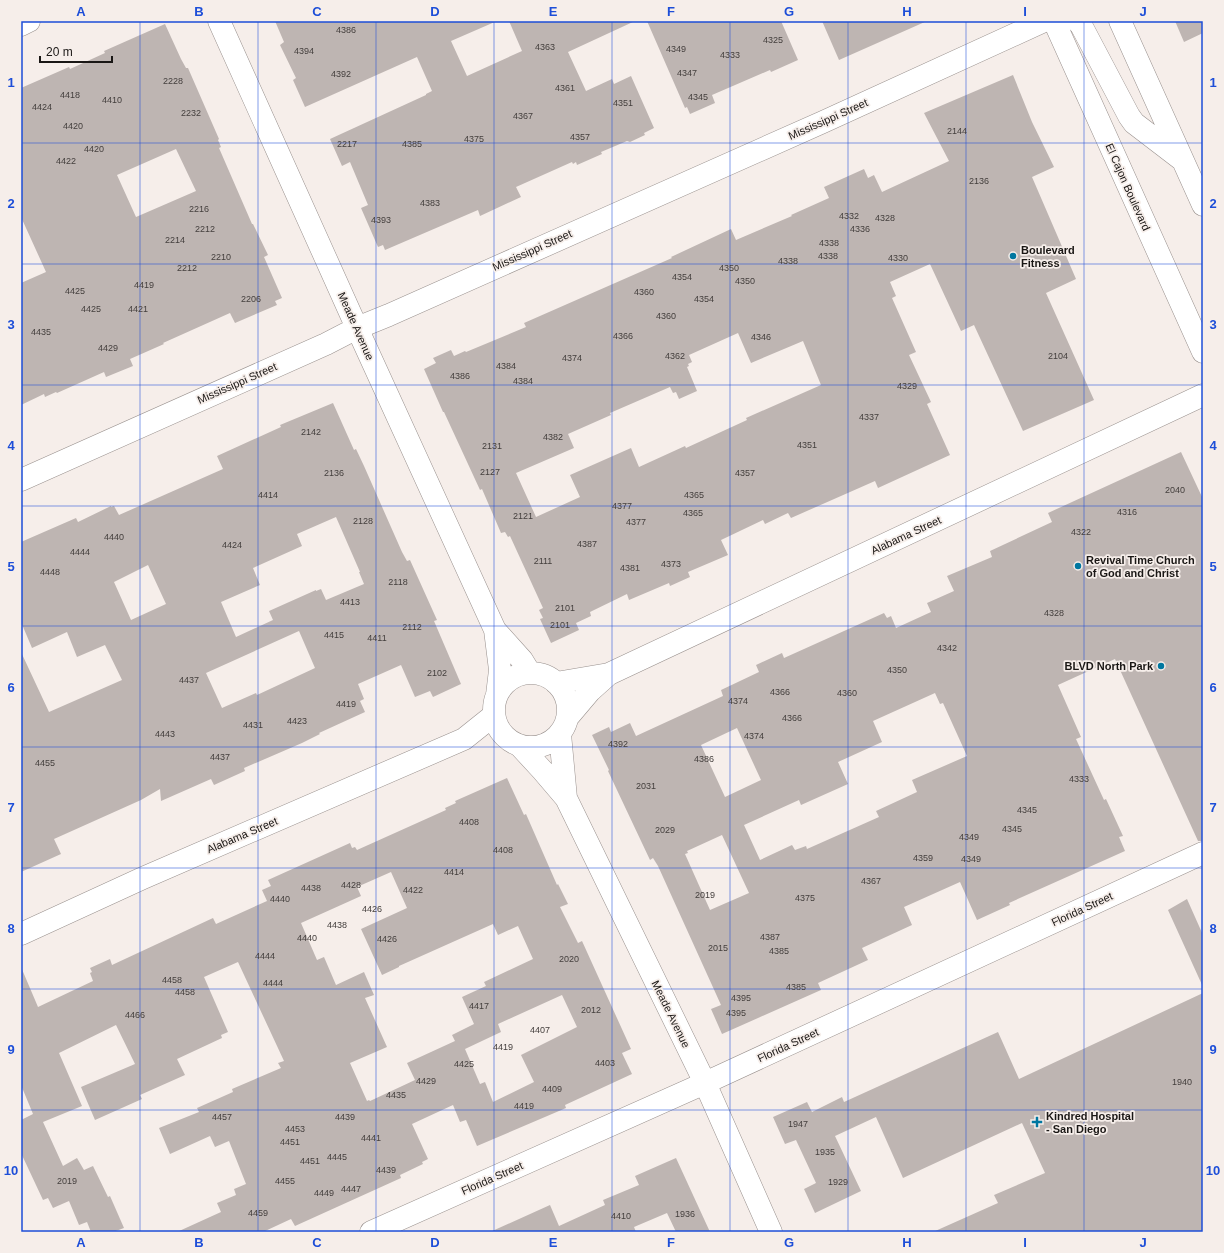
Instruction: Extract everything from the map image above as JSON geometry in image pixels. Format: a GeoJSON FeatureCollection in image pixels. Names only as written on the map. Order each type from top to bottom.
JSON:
{"type":"FeatureCollection","features":[{"type":"Feature","properties":{"kind":"street"},"geometry":{"type":"LineString","coordinates":[[21,25],[30,21]]}},
{"type":"Feature","properties":{"kind":"street","name":"Meade Avenue"},"geometry":{"type":"LineString","coordinates":[[219,21],[495,630],[522,660],[530,673]]}},
{"type":"Feature","properties":{"kind":"street","name":"Mississippi Street"},"geometry":{"type":"LineString","coordinates":[[21,480],[357,328],[816,125],[1044,21]]}},
{"type":"Feature","properties":{"kind":"street","name":"El Cajon Boulevard"},"geometry":{"type":"LineString","coordinates":[[1054,21],[1203,352]]}},
{"type":"Feature","properties":{"kind":"street"},"geometry":{"type":"LineString","coordinates":[[1077,21],[1081,25],[1134,123],[1184,161]]}},
{"type":"Feature","properties":{"kind":"street"},"geometry":{"type":"LineString","coordinates":[[1120,21],[1203,205]]}},
{"type":"Feature","properties":{"kind":"street","name":"Alabama Street"},"geometry":{"type":"LineString","coordinates":[[556,683],[609,674],[1203,395]]}},
{"type":"Feature","properties":{"kind":"street","name":"Meade Avenue"},"geometry":{"type":"LineString","coordinates":[[495,630],[500,670],[496,705]]}},
{"type":"Feature","properties":{"kind":"street"},"geometry":{"type":"LineString","coordinates":[[530,673],[540,674],[556,683],[564,693],[568,705],[564,725],[553,740],[546,745],[532,747],[515,743],[502,734],[499,728],[496,705],[503,686],[510,680],[520,675],[530,673]]}},
{"type":"Feature","properties":{"kind":"street","name":"Alabama Street"},"geometry":{"type":"LineString","coordinates":[[564,725],[590,691],[609,674]]}},
{"type":"Feature","properties":{"kind":"street","name":"Alabama Street"},"geometry":{"type":"LineString","coordinates":[[464,739],[496,705]]}},
{"type":"Feature","properties":{"kind":"street","name":"Meade Avenue"},"geometry":{"type":"LineString","coordinates":[[564,725],[566,798]]}},
{"type":"Feature","properties":{"kind":"street","name":"Alabama Street"},"geometry":{"type":"LineString","coordinates":[[21,934],[143,878],[464,739],[486,738],[515,743]]}},
{"type":"Feature","properties":{"kind":"street","name":"Meade Avenue"},"geometry":{"type":"LineString","coordinates":[[515,743],[544,771],[566,798],[705,1083],[771,1232]]}},
{"type":"Feature","properties":{"kind":"street","name":"Florida Street"},"geometry":{"type":"LineString","coordinates":[[371,1232],[705,1083],[1203,853]]}},
{"type":"Feature","properties":{"kind":"building"},"geometry":{"type":"Polygon","coordinates":[[[275,21],[497,21],[451,41],[467,76],[522,51],[509,21],[635,21],[568,52],[586,91],[612,79],[614,84],[631,76],[654,128],[644,133],[645,135],[601,152],[602,154],[577,165],[576,162],[573,164],[572,162],[516,187],[521,197],[480,216],[478,210],[385,250],[383,245],[378,247],[361,208],[368,205],[350,162],[342,166],[330,139],[432,91],[417,57],[305,107],[293,80],[296,78],[280,45],[284,42],[275,21]]]}},
{"type":"Feature","properties":{"kind":"building"},"geometry":{"type":"Polygon","coordinates":[[[647,21],[781,21],[798,60],[771,72],[770,70],[712,95],[715,103],[690,114],[687,107],[685,108],[647,21]]]}},
{"type":"Feature","properties":{"kind":"building"},"geometry":{"type":"Polygon","coordinates":[[[822,21],[927,21],[839,60],[822,21]]]}},
{"type":"Feature","properties":{"kind":"building"},"geometry":{"type":"Polygon","coordinates":[[[1175,21],[1203,21],[1203,33],[1184,42],[1175,21]]]}},
{"type":"Feature","properties":{"kind":"building"},"geometry":{"type":"Polygon","coordinates":[[[165,24],[181,59],[186,68],[188,68],[219,139],[218,140],[221,147],[219,148],[252,224],[268,255],[264,257],[282,298],[275,301],[277,305],[235,323],[230,313],[163,343],[164,344],[130,359],[133,366],[106,377],[104,372],[57,393],[56,392],[45,397],[44,394],[21,405],[21,283],[46,272],[21,217],[21,88],[69,67],[70,69],[105,53],[104,51],[165,24]],[[176,149],[117,175],[136,217],[196,191],[176,149]]]}},
{"type":"Feature","properties":{"kind":"building"},"geometry":{"type":"Polygon","coordinates":[[[1013,75],[1032,122],[1054,167],[1032,177],[1076,279],[1046,293],[1094,400],[1023,431],[974,325],[961,331],[930,264],[890,282],[896,296],[892,298],[916,352],[909,355],[931,402],[927,404],[950,455],[878,488],[875,481],[791,518],[788,513],[765,524],[763,520],[721,540],[728,555],[688,572],[690,577],[670,586],[669,583],[629,600],[627,594],[590,612],[591,616],[576,623],[579,630],[551,643],[540,619],[543,618],[539,610],[543,608],[510,536],[508,537],[505,532],[501,533],[482,489],[480,490],[424,369],[436,363],[433,358],[451,350],[454,356],[465,351],[466,352],[526,327],[524,323],[672,258],[671,257],[731,229],[736,240],[792,216],[791,215],[829,198],[824,187],[864,169],[868,178],[874,175],[882,192],[949,161],[924,113],[1013,75]],[[738,333],[689,355],[692,362],[688,364],[689,366],[687,367],[697,391],[679,399],[676,392],[673,393],[670,387],[610,413],[611,415],[568,434],[574,448],[516,473],[536,517],[580,497],[570,475],[631,448],[639,467],[685,446],[686,448],[747,420],[746,418],[821,385],[803,341],[751,363],[738,333]]]}},
{"type":"Feature","properties":{"kind":"building"},"geometry":{"type":"Polygon","coordinates":[[[333,403],[354,450],[356,449],[364,466],[402,552],[407,561],[410,560],[437,620],[434,621],[461,684],[433,697],[430,691],[415,697],[401,665],[358,684],[364,699],[360,701],[365,712],[319,733],[320,734],[302,743],[244,768],[245,771],[214,785],[211,779],[161,801],[160,789],[141,800],[54,839],[61,854],[21,872],[21,652],[49,712],[122,680],[105,645],[77,657],[67,632],[32,648],[21,622],[21,542],[76,518],[78,522],[111,506],[114,506],[119,515],[223,469],[217,456],[281,427],[280,425],[333,403]],[[336,517],[297,534],[302,546],[253,568],[260,585],[221,602],[236,637],[273,620],[269,611],[316,590],[321,589],[326,600],[364,584],[336,517]],[[148,565],[114,582],[131,620],[166,604],[148,565]],[[299,631],[206,673],[222,708],[256,693],[257,695],[315,668],[299,631]]]}},
{"type":"Feature","properties":{"kind":"building"},"geometry":{"type":"Polygon","coordinates":[[[1181,452],[1203,499],[1203,841],[1198,841],[1115,659],[1058,685],[1081,737],[1076,739],[1104,800],[1106,799],[1123,836],[1119,837],[1125,851],[1009,903],[1010,905],[977,920],[960,882],[904,907],[912,925],[862,948],[868,960],[818,983],[821,990],[722,1034],[711,1009],[721,1005],[658,866],[653,858],[650,860],[592,735],[609,727],[611,732],[630,723],[636,736],[723,696],[721,690],[759,672],[756,665],[782,653],[784,658],[884,613],[887,618],[891,616],[896,628],[931,612],[927,603],[954,591],[947,576],[992,557],[990,551],[1052,522],[1048,513],[1181,452]],[[935,693],[873,721],[882,742],[838,762],[848,784],[801,805],[799,800],[744,825],[760,860],[792,845],[795,850],[806,846],[807,849],[879,817],[876,811],[917,792],[912,780],[967,756],[943,703],[940,704],[935,693]],[[737,728],[701,745],[725,797],[761,780],[737,728]],[[722,835],[687,851],[688,853],[685,854],[710,910],[749,893],[722,835]]]}},
{"type":"Feature","properties":{"kind":"building"},"geometry":{"type":"Polygon","coordinates":[[[507,778],[524,815],[526,814],[557,885],[558,884],[568,904],[560,907],[578,943],[582,941],[631,1049],[622,1053],[632,1074],[565,1105],[566,1108],[477,1146],[466,1120],[460,1122],[453,1105],[412,1124],[428,1159],[422,1162],[423,1164],[400,1175],[401,1178],[295,1226],[291,1219],[263,1232],[177,1232],[221,1212],[217,1203],[236,1195],[234,1189],[246,1184],[229,1141],[215,1147],[210,1136],[170,1154],[159,1128],[199,1112],[197,1108],[233,1092],[232,1089],[281,1068],[278,1063],[284,1061],[238,962],[204,977],[228,1032],[221,1035],[222,1038],[177,1059],[185,1075],[140,1095],[142,1099],[95,1120],[81,1087],[135,1064],[116,1025],[59,1053],[82,1106],[43,1122],[63,1166],[77,1158],[84,1170],[93,1166],[108,1197],[110,1196],[124,1228],[113,1232],[91,1232],[87,1222],[79,1225],[69,1201],[53,1208],[48,1198],[43,1200],[21,1153],[21,1120],[33,1114],[21,1085],[21,967],[38,1007],[93,981],[90,968],[110,959],[112,965],[213,918],[216,924],[267,901],[262,890],[271,886],[268,880],[350,843],[352,848],[355,847],[357,850],[446,810],[445,808],[456,803],[455,801],[507,778]],[[391,872],[357,887],[361,896],[301,923],[317,960],[324,957],[336,985],[364,972],[374,995],[365,998],[387,1047],[350,1063],[367,1101],[370,1101],[415,1080],[407,1063],[455,1041],[452,1035],[474,1024],[462,997],[486,986],[484,982],[533,959],[518,926],[498,935],[493,924],[382,975],[361,929],[407,908],[391,872]],[[562,995],[498,1024],[501,1032],[465,1049],[480,1084],[485,1082],[493,1102],[534,1082],[521,1055],[577,1027],[562,995]]]}},
{"type":"Feature","properties":{"kind":"building"},"geometry":{"type":"Polygon","coordinates":[[[1187,899],[1203,935],[1203,987],[1168,910],[1187,899]]]}},
{"type":"Feature","properties":{"kind":"building"},"geometry":{"type":"Polygon","coordinates":[[[1203,993],[1203,1232],[933,1232],[998,1203],[994,1195],[1045,1173],[1022,1123],[903,1178],[876,1117],[835,1136],[861,1191],[815,1213],[804,1189],[816,1183],[796,1140],[785,1144],[773,1117],[807,1102],[812,1112],[842,1097],[844,1102],[998,1032],[1019,1079],[1203,993]]]}},
{"type":"Feature","properties":{"kind":"building"},"geometry":{"type":"Polygon","coordinates":[[[676,1158],[710,1232],[676,1232],[667,1213],[634,1227],[636,1232],[490,1232],[550,1205],[559,1226],[605,1205],[603,1200],[639,1185],[635,1176],[676,1158]]]}},
{"type":"Feature","properties":{"kind":"place","name":"Boulevard Fitness"},"geometry":{"type":"Point","coordinates":[1013,256]}},
{"type":"Feature","properties":{"kind":"place","name":"Revival Time Church of God and Christ"},"geometry":{"type":"Point","coordinates":[1078,566]}},
{"type":"Feature","properties":{"kind":"place","name":"BLVD North Park"},"geometry":{"type":"Point","coordinates":[1161,666]}},
{"type":"Feature","properties":{"kind":"place","name":"Kindred Hospital - San Diego"},"geometry":{"type":"Point","coordinates":[1037,1122]}}]}
